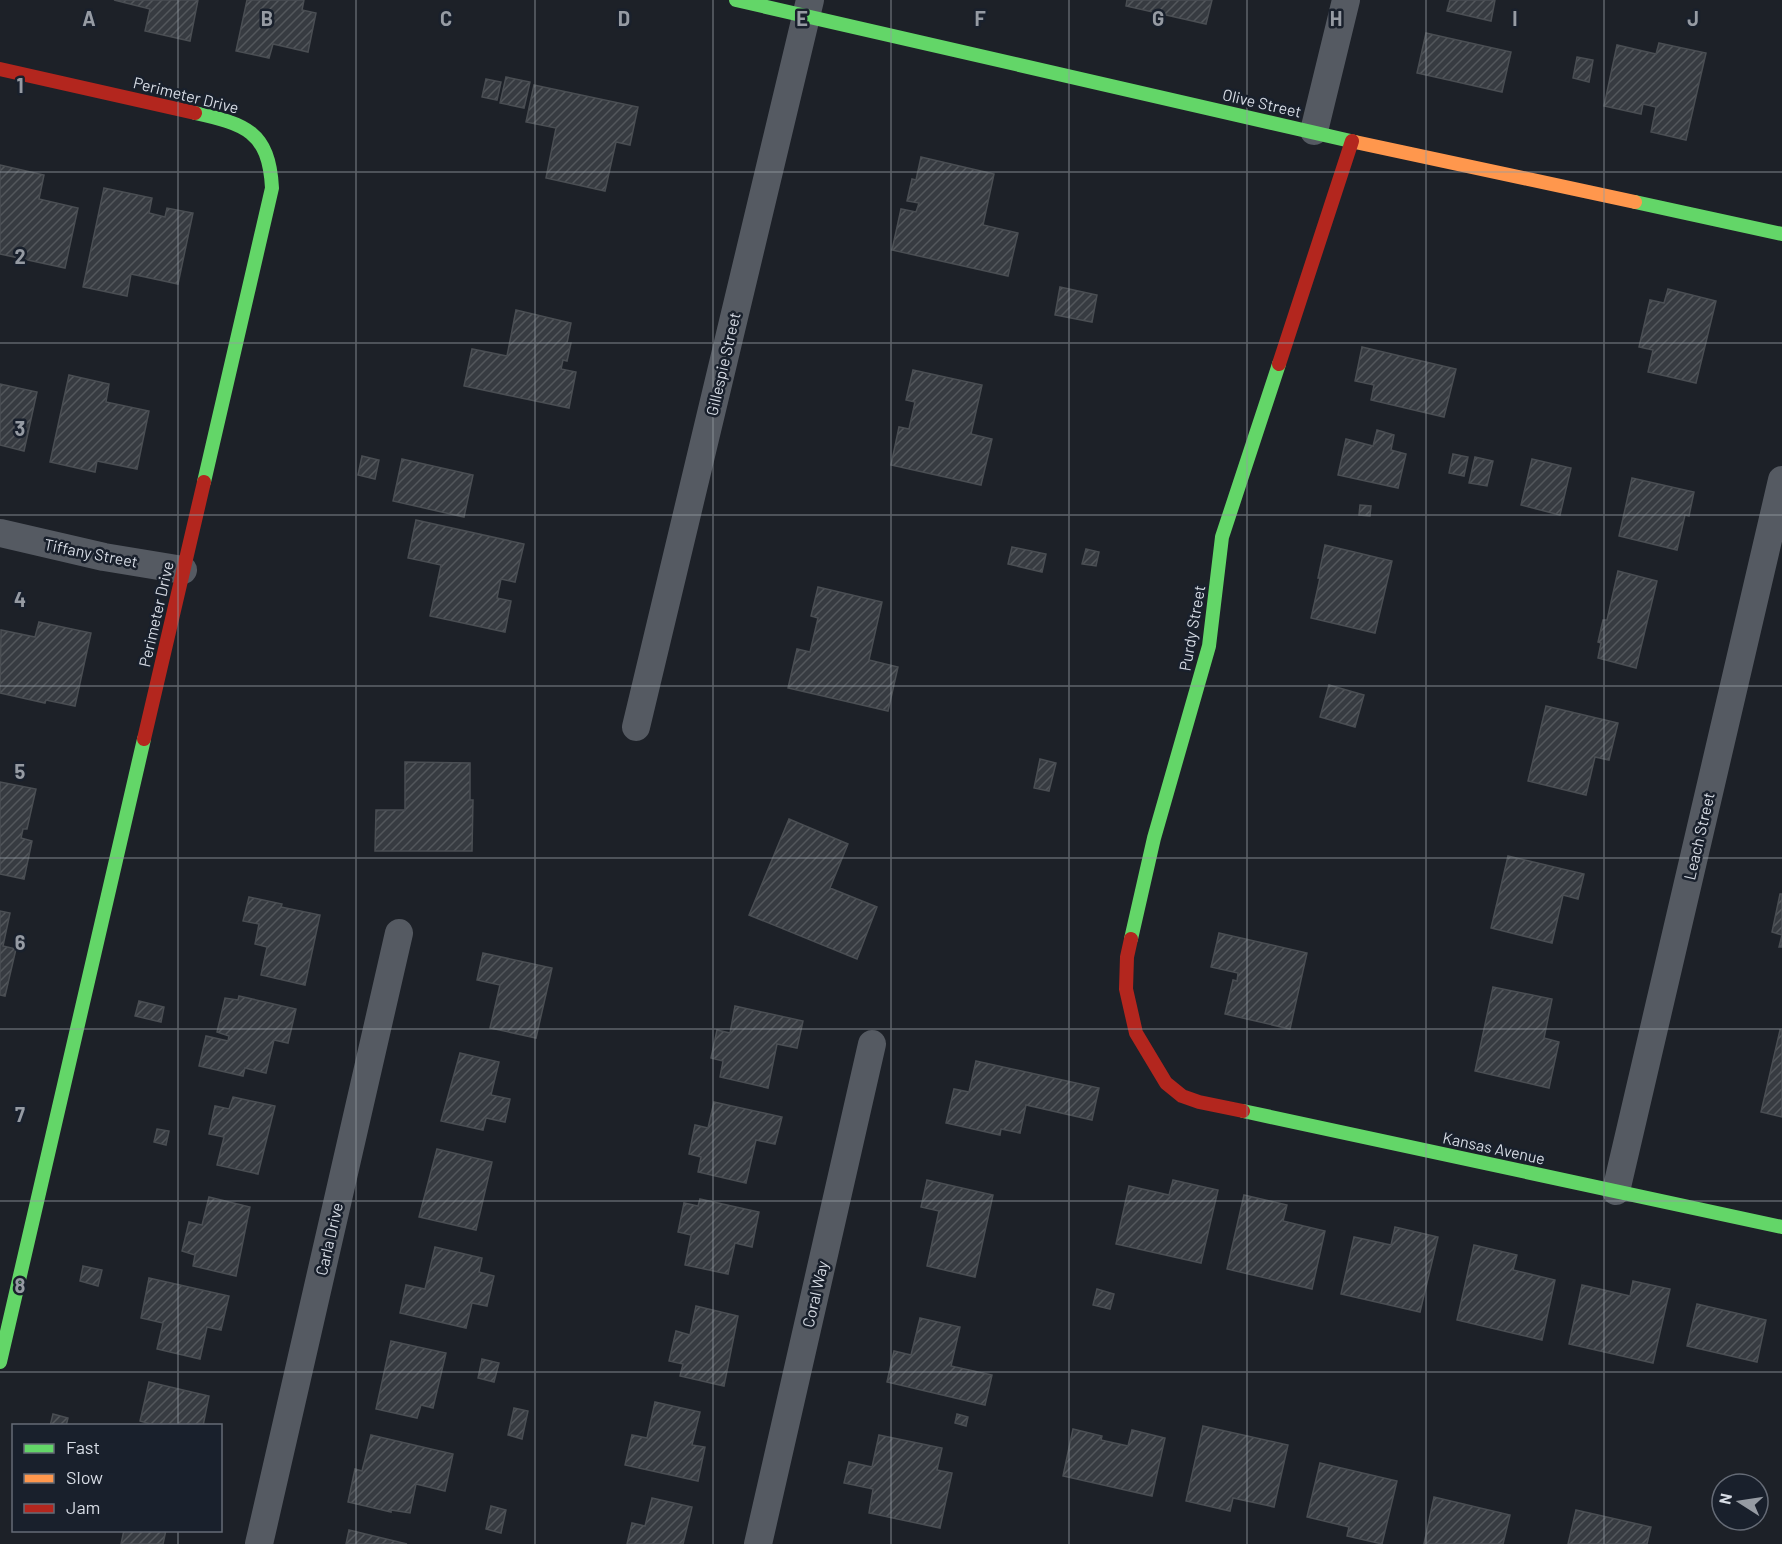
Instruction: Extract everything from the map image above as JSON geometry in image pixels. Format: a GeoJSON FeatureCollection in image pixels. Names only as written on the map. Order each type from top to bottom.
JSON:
{"type":"FeatureCollection","features":[{"type":"Feature","properties":{"kind":"street","name":"Olive Street"},"geometry":{"type":"LineString","coordinates":[[736,0],[808,8],[1352,141],[1782,234]]}},
{"type":"Feature","properties":{"kind":"street"},"geometry":{"type":"LineString","coordinates":[[1314,131],[1346,0]]}},
{"type":"Feature","properties":{"kind":"street","name":"Gillespie Street"},"geometry":{"type":"LineString","coordinates":[[636,727],[808,8]]}},
{"type":"Feature","properties":{"kind":"street","name":"Perimeter Drive"},"geometry":{"type":"LineString","coordinates":[[0,69],[232,121],[251,131],[264,148],[272,168],[272,188],[0,1362]]}},
{"type":"Feature","properties":{"kind":"street","name":"Purdy Street"},"geometry":{"type":"LineString","coordinates":[[1199,1101],[1182,1095],[1166,1083],[1136,1034],[1126,989],[1127,957],[1154,838],[1209,646],[1222,537],[1352,141]]}},
{"type":"Feature","properties":{"kind":"street","name":"Leach Street"},"geometry":{"type":"LineString","coordinates":[[1616,1191],[1782,480]]}},
{"type":"Feature","properties":{"kind":"street","name":"Tiffany Street"},"geometry":{"type":"LineString","coordinates":[[0,533],[104,557],[183,570]]}},
{"type":"Feature","properties":{"kind":"street","name":"Carla Drive"},"geometry":{"type":"LineString","coordinates":[[259,1544],[399,933]]}},
{"type":"Feature","properties":{"kind":"street","name":"Coral Way"},"geometry":{"type":"LineString","coordinates":[[758,1544],[872,1044]]}},
{"type":"Feature","properties":{"kind":"street","name":"Kansas Avenue"},"geometry":{"type":"LineString","coordinates":[[1199,1101],[1782,1227]]}},
{"type":"Feature","properties":{"kind":"building"},"geometry":{"type":"Polygon","coordinates":[[[114,0],[198,0],[190,41],[145,31],[150,9],[114,0]]]}},
{"type":"Feature","properties":{"kind":"building"},"geometry":{"type":"Polygon","coordinates":[[[247,0],[304,0],[302,10],[316,13],[308,52],[273,44],[269,58],[236,51],[247,0]]]}},
{"type":"Feature","properties":{"kind":"building"},"geometry":{"type":"Polygon","coordinates":[[[1127,0],[1212,0],[1206,24],[1126,6],[1127,0]]]}},
{"type":"Feature","properties":{"kind":"building"},"geometry":{"type":"Polygon","coordinates":[[[1450,0],[1495,0],[1491,21],[1447,11],[1450,0]]]}},
{"type":"Feature","properties":{"kind":"building"},"geometry":{"type":"Polygon","coordinates":[[[1426,33],[1511,52],[1502,92],[1417,73],[1426,33]]]}},
{"type":"Feature","properties":{"kind":"building"},"geometry":{"type":"Polygon","coordinates":[[[1659,43],[1706,53],[1686,140],[1651,132],[1656,107],[1643,104],[1641,114],[1604,106],[1617,45],[1656,54],[1659,43]]]}},
{"type":"Feature","properties":{"kind":"building"},"geometry":{"type":"Polygon","coordinates":[[[1577,57],[1593,60],[1589,82],[1573,78],[1577,57]]]}},
{"type":"Feature","properties":{"kind":"building"},"geometry":{"type":"Polygon","coordinates":[[[506,77],[530,82],[524,108],[500,103],[506,77]]]}},
{"type":"Feature","properties":{"kind":"building"},"geometry":{"type":"Polygon","coordinates":[[[486,79],[501,82],[497,100],[482,97],[486,79]]]}},
{"type":"Feature","properties":{"kind":"building"},"geometry":{"type":"Polygon","coordinates":[[[534,85],[638,107],[630,145],[616,142],[605,191],[546,178],[556,128],[526,122],[534,85]]]}},
{"type":"Feature","properties":{"kind":"building"},"geometry":{"type":"Polygon","coordinates":[[[921,157],[994,174],[983,225],[1018,233],[1008,276],[892,250],[901,209],[916,212],[919,203],[907,201],[912,179],[916,180],[921,157]]]}},
{"type":"Feature","properties":{"kind":"building"},"geometry":{"type":"Polygon","coordinates":[[[0,165],[44,175],[39,199],[78,208],[65,268],[0,254],[0,165]]]}},
{"type":"Feature","properties":{"kind":"building"},"geometry":{"type":"Polygon","coordinates":[[[104,188],[152,198],[149,213],[165,217],[167,208],[193,213],[178,284],[131,274],[127,296],[83,287],[104,188]]]}},
{"type":"Feature","properties":{"kind":"building"},"geometry":{"type":"Polygon","coordinates":[[[1060,287],[1097,295],[1092,322],[1055,315],[1060,287]]]}},
{"type":"Feature","properties":{"kind":"building"},"geometry":{"type":"Polygon","coordinates":[[[1668,289],[1716,301],[1696,383],[1648,372],[1653,350],[1639,347],[1650,300],[1664,303],[1668,289]]]}},
{"type":"Feature","properties":{"kind":"building"},"geometry":{"type":"Polygon","coordinates":[[[516,310],[571,323],[567,343],[571,343],[567,361],[563,360],[561,369],[576,372],[569,408],[464,386],[472,349],[507,356],[516,310]]]}},
{"type":"Feature","properties":{"kind":"building"},"geometry":{"type":"Polygon","coordinates":[[[1362,347],[1456,369],[1444,417],[1371,400],[1374,385],[1355,381],[1362,347]]]}},
{"type":"Feature","properties":{"kind":"building"},"geometry":{"type":"Polygon","coordinates":[[[913,370],[982,385],[971,434],[992,439],[981,485],[891,465],[899,427],[909,429],[915,402],[906,400],[913,370]]]}},
{"type":"Feature","properties":{"kind":"building"},"geometry":{"type":"Polygon","coordinates":[[[69,375],[109,384],[106,402],[149,411],[137,469],[97,461],[95,472],[50,462],[69,375]]]}},
{"type":"Feature","properties":{"kind":"building"},"geometry":{"type":"Polygon","coordinates":[[[0,384],[37,392],[24,451],[0,445],[0,384]]]}},
{"type":"Feature","properties":{"kind":"building"},"geometry":{"type":"Polygon","coordinates":[[[1377,430],[1394,435],[1391,450],[1406,454],[1398,488],[1338,475],[1346,439],[1373,446],[1377,430]]]}},
{"type":"Feature","properties":{"kind":"building"},"geometry":{"type":"Polygon","coordinates":[[[1453,454],[1468,457],[1464,476],[1449,473],[1453,454]]]}},
{"type":"Feature","properties":{"kind":"building"},"geometry":{"type":"Polygon","coordinates":[[[362,456],[379,460],[375,479],[358,475],[362,456]]]}},
{"type":"Feature","properties":{"kind":"building"},"geometry":{"type":"Polygon","coordinates":[[[1475,457],[1493,461],[1487,486],[1469,483],[1475,457]]]}},
{"type":"Feature","properties":{"kind":"building"},"geometry":{"type":"Polygon","coordinates":[[[402,459],[473,475],[464,517],[393,501],[402,459]]]}},
{"type":"Feature","properties":{"kind":"building"},"geometry":{"type":"Polygon","coordinates":[[[1532,459],[1571,468],[1560,515],[1521,505],[1532,459]]]}},
{"type":"Feature","properties":{"kind":"building"},"geometry":{"type":"Polygon","coordinates":[[[1632,478],[1694,492],[1689,516],[1685,515],[1677,550],[1619,536],[1632,478]]]}},
{"type":"Feature","properties":{"kind":"building"},"geometry":{"type":"Polygon","coordinates":[[[1360,505],[1371,506],[1370,516],[1359,515],[1360,505]]]}},
{"type":"Feature","properties":{"kind":"building"},"geometry":{"type":"Polygon","coordinates":[[[416,520],[524,544],[515,582],[501,579],[497,598],[511,601],[505,632],[430,616],[441,565],[408,558],[416,520]]]}},
{"type":"Feature","properties":{"kind":"building"},"geometry":{"type":"Polygon","coordinates":[[[1325,545],[1392,561],[1375,633],[1311,618],[1325,545]]]}},
{"type":"Feature","properties":{"kind":"building"},"geometry":{"type":"Polygon","coordinates":[[[1012,547],[1046,554],[1042,572],[1008,564],[1012,547]]]}},
{"type":"Feature","properties":{"kind":"building"},"geometry":{"type":"Polygon","coordinates":[[[1086,549],[1099,552],[1096,566],[1082,564],[1086,549]]]}},
{"type":"Feature","properties":{"kind":"building"},"geometry":{"type":"Polygon","coordinates":[[[1618,571],[1657,581],[1636,668],[1598,658],[1601,643],[1598,642],[1603,620],[1607,620],[1618,571]]]}},
{"type":"Feature","properties":{"kind":"building"},"geometry":{"type":"Polygon","coordinates":[[[818,587],[882,602],[869,660],[898,667],[888,711],[788,688],[797,649],[810,652],[818,618],[811,616],[818,587]]]}},
{"type":"Feature","properties":{"kind":"building"},"geometry":{"type":"Polygon","coordinates":[[[39,622],[91,633],[75,706],[46,700],[45,703],[0,693],[1,630],[35,637],[39,622]]]}},
{"type":"Feature","properties":{"kind":"building"},"geometry":{"type":"Polygon","coordinates":[[[1329,685],[1364,695],[1355,727],[1320,717],[1329,685]]]}},
{"type":"Feature","properties":{"kind":"building"},"geometry":{"type":"Polygon","coordinates":[[[1546,706],[1618,723],[1609,760],[1595,757],[1586,795],[1528,781],[1546,706]]]}},
{"type":"Feature","properties":{"kind":"building"},"geometry":{"type":"Polygon","coordinates":[[[1040,759],[1056,763],[1049,791],[1034,788],[1040,759]]]}},
{"type":"Feature","properties":{"kind":"building"},"geometry":{"type":"Polygon","coordinates":[[[405,762],[470,763],[470,800],[473,800],[472,851],[375,851],[376,810],[405,810],[405,762]]]}},
{"type":"Feature","properties":{"kind":"building"},"geometry":{"type":"Polygon","coordinates":[[[0,782],[36,789],[27,829],[23,829],[21,838],[32,841],[24,879],[0,874],[0,782]]]}},
{"type":"Feature","properties":{"kind":"building"},"geometry":{"type":"Polygon","coordinates":[[[789,819],[848,844],[830,888],[877,907],[857,959],[749,915],[789,819]]]}},
{"type":"Feature","properties":{"kind":"building"},"geometry":{"type":"Polygon","coordinates":[[[1508,856],[1584,874],[1578,899],[1563,895],[1552,943],[1491,928],[1508,856]]]}},
{"type":"Feature","properties":{"kind":"building"},"geometry":{"type":"Polygon","coordinates":[[[1780,894],[1782,894],[1782,935],[1772,932],[1780,894]]]}},
{"type":"Feature","properties":{"kind":"building"},"geometry":{"type":"Polygon","coordinates":[[[249,897],[282,904],[281,907],[320,915],[305,985],[261,975],[267,947],[255,944],[259,924],[243,921],[249,897]]]}},
{"type":"Feature","properties":{"kind":"building"},"geometry":{"type":"Polygon","coordinates":[[[0,911],[10,913],[3,946],[16,949],[5,996],[0,995],[0,911]]]}},
{"type":"Feature","properties":{"kind":"building"},"geometry":{"type":"Polygon","coordinates":[[[1219,933],[1307,953],[1290,1029],[1225,1014],[1233,980],[1237,981],[1238,973],[1211,967],[1219,933]]]}},
{"type":"Feature","properties":{"kind":"building"},"geometry":{"type":"Polygon","coordinates":[[[483,953],[552,968],[536,1038],[490,1028],[500,985],[477,980],[483,953]]]}},
{"type":"Feature","properties":{"kind":"building"},"geometry":{"type":"Polygon","coordinates":[[[1493,987],[1552,999],[1544,1038],[1559,1042],[1549,1088],[1475,1071],[1493,987]]]}},
{"type":"Feature","properties":{"kind":"building"},"geometry":{"type":"Polygon","coordinates":[[[239,996],[296,1009],[288,1043],[274,1040],[266,1073],[245,1068],[243,1076],[199,1066],[206,1036],[228,1041],[229,1036],[217,1032],[225,998],[238,1000],[239,996]]]}},
{"type":"Feature","properties":{"kind":"building"},"geometry":{"type":"Polygon","coordinates":[[[139,1001],[164,1007],[161,1022],[135,1016],[139,1001]]]}},
{"type":"Feature","properties":{"kind":"building"},"geometry":{"type":"Polygon","coordinates":[[[735,1006],[803,1021],[797,1048],[777,1044],[768,1088],[720,1077],[723,1061],[711,1058],[717,1030],[730,1033],[735,1006]]]}},
{"type":"Feature","properties":{"kind":"building"},"geometry":{"type":"Polygon","coordinates":[[[1780,1030],[1782,1031],[1782,1117],[1761,1112],[1780,1030]]]}},
{"type":"Feature","properties":{"kind":"building"},"geometry":{"type":"Polygon","coordinates":[[[460,1053],[499,1062],[491,1095],[510,1099],[505,1122],[486,1118],[483,1130],[441,1121],[460,1053]]]}},
{"type":"Feature","properties":{"kind":"building"},"geometry":{"type":"Polygon","coordinates":[[[976,1061],[1099,1088],[1092,1120],[1026,1105],[1020,1133],[1001,1129],[1000,1135],[946,1123],[954,1089],[969,1092],[976,1061]]]}},
{"type":"Feature","properties":{"kind":"building"},"geometry":{"type":"Polygon","coordinates":[[[233,1097],[275,1106],[258,1174],[217,1165],[224,1137],[209,1134],[215,1106],[229,1109],[233,1097]]]}},
{"type":"Feature","properties":{"kind":"building"},"geometry":{"type":"Polygon","coordinates":[[[714,1102],[782,1117],[775,1144],[756,1140],[746,1183],[698,1172],[701,1157],[689,1154],[695,1125],[708,1128],[714,1102]]]}},
{"type":"Feature","properties":{"kind":"building"},"geometry":{"type":"Polygon","coordinates":[[[157,1129],[169,1131],[166,1145],[154,1142],[157,1129]]]}},
{"type":"Feature","properties":{"kind":"building"},"geometry":{"type":"Polygon","coordinates":[[[437,1149],[492,1162],[476,1230],[419,1217],[437,1149]]]}},
{"type":"Feature","properties":{"kind":"building"},"geometry":{"type":"Polygon","coordinates":[[[927,1180],[993,1195],[975,1277],[927,1266],[939,1211],[921,1207],[927,1180]]]}},
{"type":"Feature","properties":{"kind":"building"},"geometry":{"type":"Polygon","coordinates":[[[1173,1180],[1218,1190],[1201,1263],[1116,1244],[1129,1186],[1169,1195],[1173,1180]]]}},
{"type":"Feature","properties":{"kind":"building"},"geometry":{"type":"Polygon","coordinates":[[[1244,1195],[1287,1205],[1283,1221],[1325,1231],[1312,1289],[1227,1269],[1244,1195]]]}},
{"type":"Feature","properties":{"kind":"building"},"geometry":{"type":"Polygon","coordinates":[[[209,1197],[250,1207],[236,1276],[193,1266],[195,1255],[182,1251],[189,1222],[202,1225],[209,1197]]]}},
{"type":"Feature","properties":{"kind":"building"},"geometry":{"type":"Polygon","coordinates":[[[700,1199],[759,1212],[752,1247],[735,1243],[728,1274],[685,1265],[691,1235],[678,1232],[684,1203],[698,1206],[700,1199]]]}},
{"type":"Feature","properties":{"kind":"building"},"geometry":{"type":"Polygon","coordinates":[[[1395,1227],[1438,1237],[1420,1312],[1341,1294],[1354,1237],[1391,1245],[1395,1227]]]}},
{"type":"Feature","properties":{"kind":"building"},"geometry":{"type":"Polygon","coordinates":[[[1474,1245],[1517,1255],[1513,1270],[1555,1280],[1542,1340],[1457,1320],[1474,1245]]]}},
{"type":"Feature","properties":{"kind":"building"},"geometry":{"type":"Polygon","coordinates":[[[435,1247],[482,1258],[479,1272],[494,1276],[487,1306],[472,1303],[466,1328],[400,1313],[406,1285],[425,1289],[435,1247]]]}},
{"type":"Feature","properties":{"kind":"building"},"geometry":{"type":"Polygon","coordinates":[[[83,1266],[102,1270],[98,1286],[80,1281],[83,1266]]]}},
{"type":"Feature","properties":{"kind":"building"},"geometry":{"type":"Polygon","coordinates":[[[149,1278],[229,1296],[221,1330],[207,1327],[200,1359],[157,1349],[163,1323],[141,1318],[149,1278]]]}},
{"type":"Feature","properties":{"kind":"building"},"geometry":{"type":"Polygon","coordinates":[[[1633,1281],[1670,1289],[1653,1363],[1569,1344],[1582,1285],[1630,1296],[1633,1281]]]}},
{"type":"Feature","properties":{"kind":"building"},"geometry":{"type":"Polygon","coordinates":[[[1097,1289],[1114,1294],[1110,1309],[1093,1305],[1097,1289]]]}},
{"type":"Feature","properties":{"kind":"building"},"geometry":{"type":"Polygon","coordinates":[[[1697,1304],[1766,1320],[1757,1362],[1687,1346],[1697,1304]]]}},
{"type":"Feature","properties":{"kind":"building"},"geometry":{"type":"Polygon","coordinates":[[[696,1306],[738,1316],[724,1386],[680,1376],[683,1364],[669,1361],[676,1331],[690,1335],[696,1306]]]}},
{"type":"Feature","properties":{"kind":"building"},"geometry":{"type":"Polygon","coordinates":[[[920,1318],[960,1327],[951,1366],[992,1375],[985,1405],[887,1382],[894,1351],[911,1355],[920,1318]]]}},
{"type":"Feature","properties":{"kind":"building"},"geometry":{"type":"Polygon","coordinates":[[[391,1341],[446,1353],[433,1408],[421,1405],[417,1418],[376,1409],[391,1341]]]}},
{"type":"Feature","properties":{"kind":"building"},"geometry":{"type":"Polygon","coordinates":[[[482,1359],[499,1363],[494,1382],[478,1378],[482,1359]]]}},
{"type":"Feature","properties":{"kind":"building"},"geometry":{"type":"Polygon","coordinates":[[[149,1382],[209,1396],[203,1424],[150,1424],[140,1421],[149,1382]]]}},
{"type":"Feature","properties":{"kind":"building"},"geometry":{"type":"Polygon","coordinates":[[[655,1402],[700,1412],[692,1445],[705,1447],[698,1481],[625,1465],[632,1435],[647,1438],[655,1402]]]}},
{"type":"Feature","properties":{"kind":"building"},"geometry":{"type":"Polygon","coordinates":[[[514,1408],[528,1411],[522,1439],[508,1435],[514,1408]]]}},
{"type":"Feature","properties":{"kind":"building"},"geometry":{"type":"Polygon","coordinates":[[[53,1414],[68,1418],[66,1424],[50,1424],[53,1414]]]}},
{"type":"Feature","properties":{"kind":"building"},"geometry":{"type":"Polygon","coordinates":[[[957,1414],[968,1417],[966,1426],[955,1423],[957,1414]]]}},
{"type":"Feature","properties":{"kind":"building"},"geometry":{"type":"Polygon","coordinates":[[[1203,1426],[1288,1445],[1274,1507],[1233,1498],[1230,1511],[1186,1501],[1203,1426]]]}},
{"type":"Feature","properties":{"kind":"building"},"geometry":{"type":"Polygon","coordinates":[[[1073,1429],[1102,1436],[1101,1440],[1128,1446],[1132,1430],[1165,1438],[1152,1496],[1063,1476],[1073,1429]]]}},
{"type":"Feature","properties":{"kind":"building"},"geometry":{"type":"Polygon","coordinates":[[[371,1435],[453,1454],[445,1491],[416,1484],[410,1513],[391,1510],[391,1512],[348,1502],[355,1469],[362,1471],[371,1435]]]}},
{"type":"Feature","properties":{"kind":"building"},"geometry":{"type":"Polygon","coordinates":[[[879,1435],[942,1448],[937,1470],[952,1473],[940,1528],[869,1513],[873,1489],[844,1483],[849,1462],[872,1467],[879,1435]]]}},
{"type":"Feature","properties":{"kind":"building"},"geometry":{"type":"Polygon","coordinates":[[[1320,1463],[1397,1481],[1382,1544],[1347,1536],[1349,1527],[1307,1517],[1320,1463]]]}},
{"type":"Feature","properties":{"kind":"building"},"geometry":{"type":"Polygon","coordinates":[[[1434,1497],[1510,1515],[1503,1544],[1424,1544],[1434,1497]]]}},
{"type":"Feature","properties":{"kind":"building"},"geometry":{"type":"Polygon","coordinates":[[[652,1498],[692,1507],[683,1544],[627,1544],[632,1523],[645,1526],[652,1498]]]}},
{"type":"Feature","properties":{"kind":"building"},"geometry":{"type":"Polygon","coordinates":[[[491,1506],[506,1510],[501,1533],[486,1529],[491,1506]]]}},
{"type":"Feature","properties":{"kind":"building"},"geometry":{"type":"Polygon","coordinates":[[[1576,1510],[1651,1527],[1647,1544],[1568,1544],[1576,1510]]]}},
{"type":"Feature","properties":{"kind":"building"},"geometry":{"type":"Polygon","coordinates":[[[349,1530],[407,1544],[346,1544],[349,1530]]]}},
{"type":"Feature","properties":{"kind":"building"},"geometry":{"type":"Polygon","coordinates":[[[124,1532],[166,1532],[163,1544],[121,1544],[124,1532]]]}},
{"type":"Feature","properties":{"kind":"traffic: fast"},"geometry":{"type":"LineString","coordinates":[[736,0],[1355,142]]}},
{"type":"Feature","properties":{"kind":"traffic: fast"},"geometry":{"type":"LineString","coordinates":[[195,113],[228,121],[251,133],[260,142],[266,154],[272,188],[204,482]]}},
{"type":"Feature","properties":{"kind":"traffic: fast"},"geometry":{"type":"LineString","coordinates":[[1635,202],[1782,234]]}},
{"type":"Feature","properties":{"kind":"traffic: fast"},"geometry":{"type":"LineString","coordinates":[[1131,939],[1154,838],[1209,646],[1222,537],[1279,364]]}},
{"type":"Feature","properties":{"kind":"traffic: fast"},"geometry":{"type":"LineString","coordinates":[[0,1362],[144,739]]}},
{"type":"Feature","properties":{"kind":"traffic: fast"},"geometry":{"type":"LineString","coordinates":[[1243,1111],[1782,1227]]}},
{"type":"Feature","properties":{"kind":"traffic: slow"},"geometry":{"type":"LineString","coordinates":[[1355,142],[1635,202]]}},
{"type":"Feature","properties":{"kind":"traffic: jam"},"geometry":{"type":"LineString","coordinates":[[0,69],[195,113]]}},
{"type":"Feature","properties":{"kind":"traffic: jam"},"geometry":{"type":"LineString","coordinates":[[1279,364],[1352,141]]}},
{"type":"Feature","properties":{"kind":"traffic: jam"},"geometry":{"type":"LineString","coordinates":[[144,739],[204,482]]}},
{"type":"Feature","properties":{"kind":"traffic: jam"},"geometry":{"type":"LineString","coordinates":[[1131,939],[1127,957],[1126,989],[1136,1033],[1166,1083],[1182,1096],[1243,1111]]}}]}
